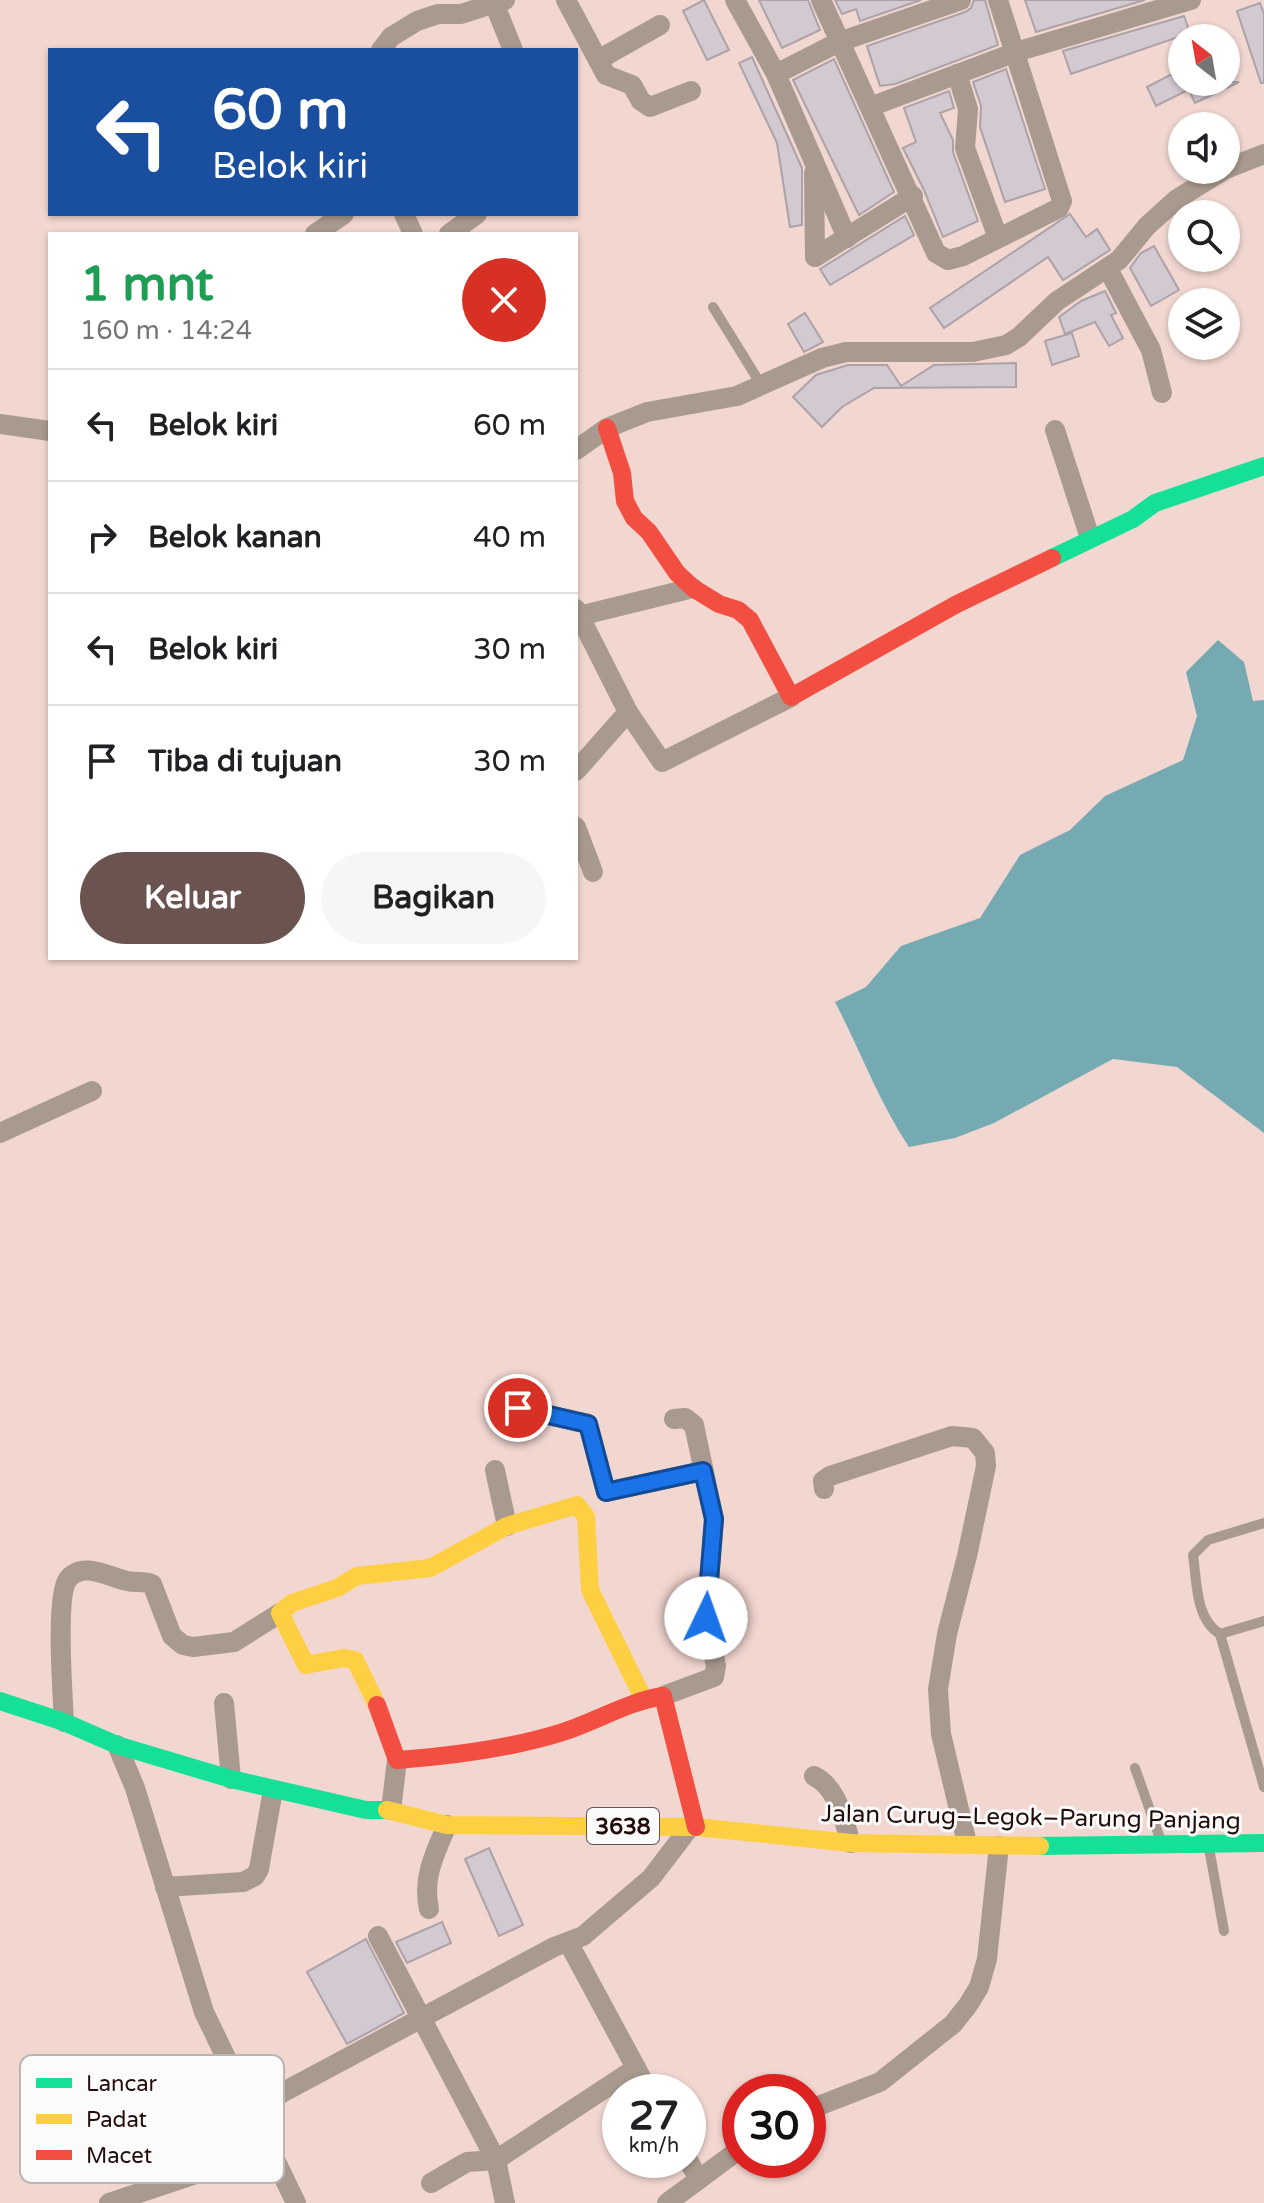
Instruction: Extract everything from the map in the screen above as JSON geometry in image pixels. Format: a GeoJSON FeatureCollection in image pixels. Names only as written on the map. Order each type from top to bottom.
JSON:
{"type":"FeatureCollection","features":[{"type":"Feature","properties":{"kind":"street"},"geometry":{"type":"LineString","coordinates":[[566,0],[606,75],[632,85],[641,101],[650,107],[691,91]]}},
{"type":"Feature","properties":{"kind":"street"},"geometry":{"type":"LineString","coordinates":[[735,0],[776,74],[847,238]]}},
{"type":"Feature","properties":{"kind":"street"},"geometry":{"type":"LineString","coordinates":[[821,0],[913,196],[936,253],[941,258],[955,259],[1059,208],[1062,201],[998,0]]}},
{"type":"Feature","properties":{"kind":"street"},"geometry":{"type":"LineString","coordinates":[[776,74],[839,42],[961,0]]}},
{"type":"Feature","properties":{"kind":"street"},"geometry":{"type":"LineString","coordinates":[[870,107],[1016,52],[1168,4],[1191,0]]}},
{"type":"Feature","properties":{"kind":"street"},"geometry":{"type":"LineString","coordinates":[[383,48],[391,37],[417,21],[438,14],[461,14],[500,2],[512,48]]}},
{"type":"Feature","properties":{"kind":"street"},"geometry":{"type":"LineString","coordinates":[[598,60],[660,25]]}},
{"type":"Feature","properties":{"kind":"street"},"geometry":{"type":"LineString","coordinates":[[957,74],[968,109],[965,148],[998,238]]}},
{"type":"Feature","properties":{"kind":"street"},"geometry":{"type":"LineString","coordinates":[[1240,163],[1264,154]]}},
{"type":"Feature","properties":{"kind":"street"},"geometry":{"type":"LineString","coordinates":[[814,163],[815,257],[913,196]]}},
{"type":"Feature","properties":{"kind":"street"},"geometry":{"type":"LineString","coordinates":[[578,449],[607,428],[647,412],[717,401],[762,386],[822,358],[846,352],[973,352],[1006,345],[1019,337],[1057,301],[1108,269],[1147,226],[1177,199],[1201,184]]}},
{"type":"Feature","properties":{"kind":"street"},"geometry":{"type":"LineString","coordinates":[[318,232],[341,216]]}},
{"type":"Feature","properties":{"kind":"street"},"geometry":{"type":"LineString","coordinates":[[452,232],[474,216]]}},
{"type":"Feature","properties":{"kind":"street"},"geometry":{"type":"LineString","coordinates":[[1108,269],[1151,350],[1162,393]]}},
{"type":"Feature","properties":{"kind":"street"},"geometry":{"type":"LineString","coordinates":[[0,424],[48,431]]}},
{"type":"Feature","properties":{"kind":"street"},"geometry":{"type":"LineString","coordinates":[[607,428],[622,473],[625,501],[634,518],[649,532],[677,573],[693,588],[719,604],[738,610],[750,620],[791,697]]}},
{"type":"Feature","properties":{"kind":"street"},"geometry":{"type":"LineString","coordinates":[[1055,430],[1090,538]]}},
{"type":"Feature","properties":{"kind":"street"},"geometry":{"type":"LineString","coordinates":[[578,615],[628,712],[662,762],[791,697],[957,604],[1133,519],[1155,503],[1264,466]]}},
{"type":"Feature","properties":{"kind":"street"},"geometry":{"type":"LineString","coordinates":[[578,613],[693,588]]}},
{"type":"Feature","properties":{"kind":"street"},"geometry":{"type":"LineString","coordinates":[[578,769],[628,712]]}},
{"type":"Feature","properties":{"kind":"street"},"geometry":{"type":"LineString","coordinates":[[578,832],[593,872]]}},
{"type":"Feature","properties":{"kind":"street"},"geometry":{"type":"LineString","coordinates":[[0,1133],[92,1091]]}},
{"type":"Feature","properties":{"kind":"street"},"geometry":{"type":"LineString","coordinates":[[518,1408],[588,1424],[606,1492],[703,1471]]}},
{"type":"Feature","properties":{"kind":"street"},"geometry":{"type":"LineString","coordinates":[[397,1760],[450,1757],[562,1733],[714,1677],[716,1666],[706,1618],[714,1519],[694,1425],[685,1418],[674,1419]]}},
{"type":"Feature","properties":{"kind":"street"},"geometry":{"type":"LineString","coordinates":[[824,1489],[823,1481],[830,1476],[952,1436],[973,1438],[985,1453],[983,1481],[947,1634],[938,1689],[941,1734],[967,1843]]}},
{"type":"Feature","properties":{"kind":"street"},"geometry":{"type":"LineString","coordinates":[[495,1470],[507,1526]]}},
{"type":"Feature","properties":{"kind":"street"},"geometry":{"type":"LineString","coordinates":[[64,1722],[61,1654],[64,1593],[73,1574],[100,1572],[121,1580],[152,1584],[177,1642],[193,1647],[234,1642],[292,1603],[337,1588],[357,1576],[430,1568],[507,1526],[572,1505],[584,1511],[590,1590],[653,1697],[693,1827],[651,1878],[589,1932],[284,2092]]}},
{"type":"Feature","properties":{"kind":"street"},"geometry":{"type":"LineString","coordinates":[[280,1613],[306,1665],[317,1666],[347,1656],[355,1660],[384,1720],[397,1760],[391,1810]]}},
{"type":"Feature","properties":{"kind":"street","name":"Jalan Curug–Legok–Parung Panjang"},"geometry":{"type":"LineString","coordinates":[[0,1701],[64,1722],[117,1745],[231,1779],[366,1810],[391,1810],[447,1825],[693,1827],[851,1843],[999,1846],[1264,1843]]}},
{"type":"Feature","properties":{"kind":"street"},"geometry":{"type":"LineString","coordinates":[[224,1703],[231,1779]]}},
{"type":"Feature","properties":{"kind":"street"},"geometry":{"type":"LineString","coordinates":[[117,1745],[135,1788],[199,1998],[225,2055]]}},
{"type":"Feature","properties":{"kind":"street"},"geometry":{"type":"LineString","coordinates":[[814,1776],[824,1781],[831,1790],[851,1843]]}},
{"type":"Feature","properties":{"kind":"street"},"geometry":{"type":"LineString","coordinates":[[165,1887],[243,1882],[255,1876],[259,1869],[273,1790]]}},
{"type":"Feature","properties":{"kind":"street"},"geometry":{"type":"LineString","coordinates":[[429,1909],[426,1895],[430,1866],[447,1825]]}},
{"type":"Feature","properties":{"kind":"street"},"geometry":{"type":"LineString","coordinates":[[826,2103],[880,2082],[953,2024],[968,2005],[979,1987],[987,1959],[999,1846]]}},
{"type":"Feature","properties":{"kind":"street"},"geometry":{"type":"LineString","coordinates":[[378,1936],[496,2160],[505,2203]]}},
{"type":"Feature","properties":{"kind":"street"},"geometry":{"type":"LineString","coordinates":[[568,1942],[639,2074]]}},
{"type":"Feature","properties":{"kind":"street"},"geometry":{"type":"LineString","coordinates":[[431,2183],[467,2162],[496,2160],[636,2068]]}},
{"type":"Feature","properties":{"kind":"street"},"geometry":{"type":"LineString","coordinates":[[284,2177],[296,2203]]}},
{"type":"Feature","properties":{"kind":"street"},"geometry":{"type":"LineString","coordinates":[[667,2203],[686,2178]]}},
{"type":"Feature","properties":{"kind":"street"},"geometry":{"type":"LineString","coordinates":[[109,2203],[169,2183]]}},
{"type":"Feature","properties":{"kind":"lane"},"geometry":{"type":"LineString","coordinates":[[713,307],[762,386]]}},
{"type":"Feature","properties":{"kind":"lane"},"geometry":{"type":"LineString","coordinates":[[1264,1523],[1208,1540],[1193,1555],[1202,1612],[1206,1622],[1220,1634],[1264,1787]]}},
{"type":"Feature","properties":{"kind":"lane"},"geometry":{"type":"LineString","coordinates":[[1220,1634],[1264,1621]]}},
{"type":"Feature","properties":{"kind":"lane"},"geometry":{"type":"LineString","coordinates":[[1135,1768],[1162,1843]]}},
{"type":"Feature","properties":{"kind":"lane"},"geometry":{"type":"LineString","coordinates":[[1208,1842],[1224,1931]]}},
{"type":"Feature","properties":{"kind":"water"},"geometry":{"type":"Polygon","coordinates":[[[1218,640],[1244,662],[1253,701],[1264,700],[1264,1133],[1177,1067],[1113,1059],[994,1123],[955,1138],[909,1147],[879,1094],[835,1002],[866,987],[901,946],[980,918],[1020,855],[1070,830],[1105,796],[1183,760],[1197,716],[1186,672],[1218,640]]]}},
{"type":"Feature","properties":{"kind":"building"},"geometry":{"type":"Polygon","coordinates":[[[704,0],[729,50],[707,60],[683,11],[704,0]]]}},
{"type":"Feature","properties":{"kind":"building"},"geometry":{"type":"Polygon","coordinates":[[[759,0],[808,0],[820,30],[782,48],[759,0]]]}},
{"type":"Feature","properties":{"kind":"building"},"geometry":{"type":"Polygon","coordinates":[[[835,0],[921,0],[860,21],[856,9],[842,14],[835,0]]]}},
{"type":"Feature","properties":{"kind":"building"},"geometry":{"type":"Polygon","coordinates":[[[974,0],[985,0],[998,45],[895,84],[880,86],[867,46],[965,12],[974,0]]]}},
{"type":"Feature","properties":{"kind":"building"},"geometry":{"type":"Polygon","coordinates":[[[1025,0],[1145,0],[1036,32],[1025,0]]]}},
{"type":"Feature","properties":{"kind":"building"},"geometry":{"type":"Polygon","coordinates":[[[1260,3],[1264,14],[1264,83],[1261,83],[1237,11],[1260,3]]]}},
{"type":"Feature","properties":{"kind":"building"},"geometry":{"type":"Polygon","coordinates":[[[1184,16],[1187,24],[1168,24],[1168,41],[1071,74],[1063,51],[1184,16]]]}},
{"type":"Feature","properties":{"kind":"building"},"geometry":{"type":"Polygon","coordinates":[[[752,57],[802,168],[802,225],[790,227],[777,143],[739,63],[752,57]]]}},
{"type":"Feature","properties":{"kind":"building"},"geometry":{"type":"Polygon","coordinates":[[[834,59],[894,192],[859,215],[793,80],[834,59]]]}},
{"type":"Feature","properties":{"kind":"building"},"geometry":{"type":"Polygon","coordinates":[[[1006,69],[1045,189],[1005,202],[980,127],[981,106],[973,82],[1006,69]]]}},
{"type":"Feature","properties":{"kind":"building"},"geometry":{"type":"Polygon","coordinates":[[[1168,76],[1168,96],[1176,96],[1156,106],[1147,87],[1168,76]]]}},
{"type":"Feature","properties":{"kind":"building"},"geometry":{"type":"Polygon","coordinates":[[[949,91],[954,108],[940,113],[953,140],[953,152],[978,221],[943,237],[903,148],[916,142],[904,108],[949,91]]]}},
{"type":"Feature","properties":{"kind":"building"},"geometry":{"type":"Polygon","coordinates":[[[1192,96],[1210,96],[1195,103],[1192,96]]]}},
{"type":"Feature","properties":{"kind":"building"},"geometry":{"type":"Polygon","coordinates":[[[1070,214],[1086,237],[1097,229],[1110,250],[1063,280],[1048,257],[944,328],[930,308],[1070,214]]]}},
{"type":"Feature","properties":{"kind":"building"},"geometry":{"type":"Polygon","coordinates":[[[905,216],[914,235],[830,285],[820,269],[905,216]]]}},
{"type":"Feature","properties":{"kind":"building"},"geometry":{"type":"Polygon","coordinates":[[[1154,246],[1178,288],[1168,288],[1168,296],[1151,306],[1130,268],[1141,253],[1154,246]]]}},
{"type":"Feature","properties":{"kind":"building"},"geometry":{"type":"Polygon","coordinates":[[[1105,291],[1116,313],[1111,315],[1123,338],[1109,346],[1095,322],[1065,334],[1059,317],[1081,301],[1105,291]]]}},
{"type":"Feature","properties":{"kind":"building"},"geometry":{"type":"Polygon","coordinates":[[[805,313],[823,342],[804,352],[788,324],[805,313]]]}},
{"type":"Feature","properties":{"kind":"building"},"geometry":{"type":"Polygon","coordinates":[[[1072,333],[1079,356],[1052,365],[1045,341],[1072,333]]]}},
{"type":"Feature","properties":{"kind":"building"},"geometry":{"type":"Polygon","coordinates":[[[1016,363],[1016,387],[874,388],[842,407],[822,427],[793,397],[816,375],[848,365],[887,365],[901,386],[934,365],[1016,363]]]}},
{"type":"Feature","properties":{"kind":"building"},"geometry":{"type":"Polygon","coordinates":[[[489,1848],[523,1925],[499,1936],[465,1859],[489,1848]]]}},
{"type":"Feature","properties":{"kind":"building"},"geometry":{"type":"Polygon","coordinates":[[[442,1922],[451,1943],[407,1963],[396,1942],[442,1922]]]}},
{"type":"Feature","properties":{"kind":"building"},"geometry":{"type":"Polygon","coordinates":[[[366,1939],[404,2013],[347,2044],[307,1972],[366,1939]]]}},
{"type":"Feature","properties":{"kind":"traffic: fast"},"geometry":{"type":"LineString","coordinates":[[1052,558],[1133,519],[1155,503],[1264,466]]}},
{"type":"Feature","properties":{"kind":"traffic: fast"},"geometry":{"type":"LineString","coordinates":[[0,1701],[64,1722],[117,1745],[231,1779],[366,1810],[387,1810]]}},
{"type":"Feature","properties":{"kind":"traffic: fast"},"geometry":{"type":"LineString","coordinates":[[1040,1846],[1264,1843]]}},
{"type":"Feature","properties":{"kind":"traffic: slow"},"geometry":{"type":"LineString","coordinates":[[377,1705],[355,1660],[343,1658],[306,1665],[280,1613],[292,1603],[337,1588],[357,1576],[430,1568],[507,1526],[577,1505],[586,1517],[590,1590],[643,1698]]}},
{"type":"Feature","properties":{"kind":"traffic: slow"},"geometry":{"type":"LineString","coordinates":[[387,1810],[447,1825],[696,1827],[851,1843],[1040,1846]]}},
{"type":"Feature","properties":{"kind":"traffic: jam"},"geometry":{"type":"LineString","coordinates":[[607,428],[622,473],[625,501],[634,518],[649,532],[677,573],[693,588],[719,604],[738,610],[750,620],[791,697],[957,604],[1052,558]]}},
{"type":"Feature","properties":{"kind":"traffic: jam"},"geometry":{"type":"LineString","coordinates":[[377,1705],[397,1760],[460,1754],[522,1743],[563,1732],[663,1696],[696,1827]]}},
{"type":"Feature","properties":{"kind":"route"},"geometry":{"type":"LineString","coordinates":[[518,1408],[586,1422],[593,1437],[606,1492],[703,1471],[714,1519],[706,1618]]}}]}
